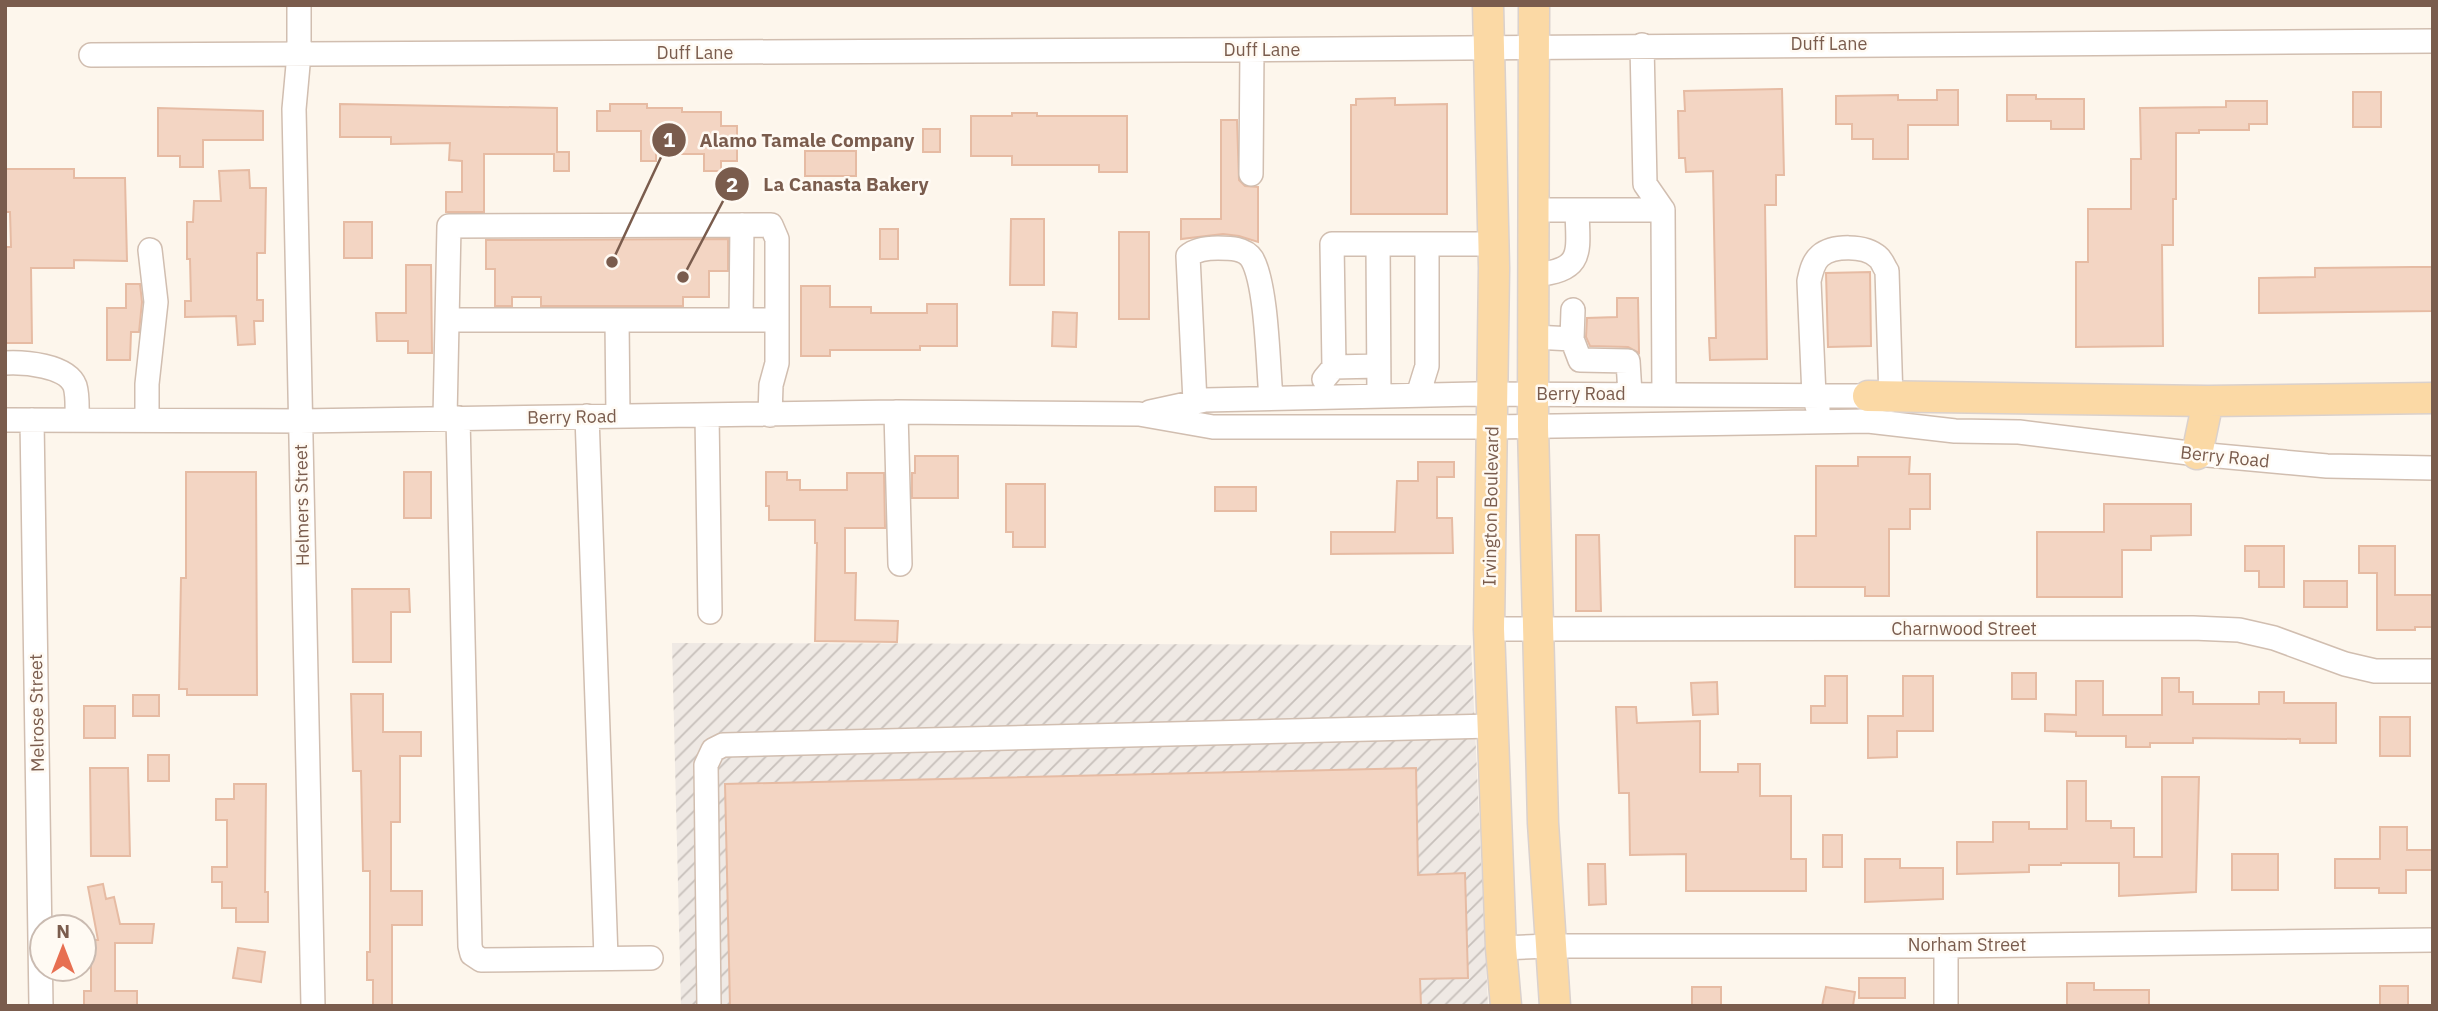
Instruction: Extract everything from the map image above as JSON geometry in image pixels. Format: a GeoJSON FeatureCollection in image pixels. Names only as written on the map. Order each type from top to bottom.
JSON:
{"type":"FeatureCollection","features":[{"type":"Feature","properties":{"kind":"main road","name":"Irvington Boulevard"},"geometry":{"type":"LineString","coordinates":[[1488,5],[1493,244],[1489,629],[1501,948],[1506,1006]]}},
{"type":"Feature","properties":{"kind":"main road"},"geometry":{"type":"LineString","coordinates":[[1534,5],[1533,427],[1543,823],[1555,1006]]}},
{"type":"Feature","properties":{"kind":"main road"},"geometry":{"type":"LineString","coordinates":[[1883,397],[2208,401],[2433,398]]}},
{"type":"Feature","properties":{"kind":"main road"},"geometry":{"type":"LineString","coordinates":[[2197,454],[2208,401]]}},
{"type":"Feature","properties":{"kind":"street","name":"Helmers Street"},"geometry":{"type":"LineString","coordinates":[[299,5],[299,54],[294,109],[313,1006]]}},
{"type":"Feature","properties":{"kind":"street","name":"Duff Lane"},"geometry":{"type":"LineString","coordinates":[[91,55],[2433,41]]}},
{"type":"Feature","properties":{"kind":"street"},"geometry":{"type":"LineString","coordinates":[[1642,46],[1645,184],[1663,210],[1664,394]]}},
{"type":"Feature","properties":{"kind":"street"},"geometry":{"type":"LineString","coordinates":[[1251,174],[1252,50]]}},
{"type":"Feature","properties":{"kind":"street"},"geometry":{"type":"LineString","coordinates":[[1535,210],[1663,210]]}},
{"type":"Feature","properties":{"kind":"street"},"geometry":{"type":"LineString","coordinates":[[1534,275],[1553,273],[1571,264],[1577,254],[1577,210]]}},
{"type":"Feature","properties":{"kind":"street"},"geometry":{"type":"LineString","coordinates":[[741,320],[742,225]]}},
{"type":"Feature","properties":{"kind":"street"},"geometry":{"type":"LineString","coordinates":[[652,958],[481,960],[472,954],[452,418],[449,226],[771,225],[777,239],[777,363],[771,385],[770,415]]}},
{"type":"Feature","properties":{"kind":"street"},"geometry":{"type":"LineString","coordinates":[[1324,397],[1324,379],[1334,367],[1332,244],[1493,244]]}},
{"type":"Feature","properties":{"kind":"street"},"geometry":{"type":"LineString","coordinates":[[1378,244],[1379,396]]}},
{"type":"Feature","properties":{"kind":"street"},"geometry":{"type":"LineString","coordinates":[[1418,395],[1427,366],[1427,244]]}},
{"type":"Feature","properties":{"kind":"street"},"geometry":{"type":"LineString","coordinates":[[1195,402],[1188,256],[1193,251],[1213,248],[1236,248],[1251,257],[1260,293],[1271,398]]}},
{"type":"Feature","properties":{"kind":"street"},"geometry":{"type":"LineString","coordinates":[[147,419],[147,384],[156,302],[150,250]]}},
{"type":"Feature","properties":{"kind":"street"},"geometry":{"type":"LineString","coordinates":[[1822,422],[1814,396],[1809,281],[1811,268],[1819,256],[1831,250],[1865,250],[1880,257],[1886,271],[1883,397]]}},
{"type":"Feature","properties":{"kind":"street"},"geometry":{"type":"LineString","coordinates":[[1573,310],[1572,340],[1580,360],[1628,361],[1630,394]]}},
{"type":"Feature","properties":{"kind":"street"},"geometry":{"type":"LineString","coordinates":[[449,320],[777,320]]}},
{"type":"Feature","properties":{"kind":"street"},"geometry":{"type":"LineString","coordinates":[[617,320],[618,416]]}},
{"type":"Feature","properties":{"kind":"street"},"geometry":{"type":"LineString","coordinates":[[1534,337],[1572,340]]}},
{"type":"Feature","properties":{"kind":"street"},"geometry":{"type":"LineString","coordinates":[[5,363],[29,363],[62,373],[73,382],[76,389],[77,419]]}},
{"type":"Feature","properties":{"kind":"street"},"geometry":{"type":"LineString","coordinates":[[1334,367],[1378,366]]}},
{"type":"Feature","properties":{"kind":"street","name":"Berry Road"},"geometry":{"type":"LineString","coordinates":[[1139,414],[1206,400],[1271,398],[1492,394],[1883,397],[1960,411],[2019,432]]}},
{"type":"Feature","properties":{"kind":"street"},"geometry":{"type":"LineString","coordinates":[[896,412],[900,564]]}},
{"type":"Feature","properties":{"kind":"street","name":"Berry Road"},"geometry":{"type":"LineString","coordinates":[[5,420],[300,421],[896,412],[1139,414],[1213,427],[1492,428],[1868,421],[1955,431],[2019,432],[2197,454],[2327,466],[2433,468]]}},
{"type":"Feature","properties":{"kind":"street"},"geometry":{"type":"LineString","coordinates":[[707,415],[710,612]]}},
{"type":"Feature","properties":{"kind":"street"},"geometry":{"type":"LineString","coordinates":[[587,416],[606,958]]}},
{"type":"Feature","properties":{"kind":"street","name":"Melrose Street"},"geometry":{"type":"LineString","coordinates":[[32,420],[41,1006]]}},
{"type":"Feature","properties":{"kind":"street","name":"Charnwood Street"},"geometry":{"type":"LineString","coordinates":[[1489,629],[2239,630],[2274,638],[2345,664],[2375,671],[2433,671]]}},
{"type":"Feature","properties":{"kind":"street"},"geometry":{"type":"LineString","coordinates":[[709,1006],[706,765],[713,750],[723,745],[1491,726]]}},
{"type":"Feature","properties":{"kind":"street","name":"Norham Street"},"geometry":{"type":"LineString","coordinates":[[1501,948],[2433,940]]}},
{"type":"Feature","properties":{"kind":"street"},"geometry":{"type":"LineString","coordinates":[[1946,946],[1946,1006]]}},
{"type":"Feature","properties":{"kind":"shaded area"},"geometry":{"type":"Polygon","coordinates":[[[672,643],[1471,645],[1488,1006],[681,1006],[672,643]]]}},
{"type":"Feature","properties":{"kind":"building"},"geometry":{"type":"Polygon","coordinates":[[[1782,89],[1784,175],[1776,175],[1776,205],[1765,205],[1767,359],[1710,360],[1709,338],[1716,338],[1713,171],[1686,172],[1685,158],[1679,158],[1678,111],[1685,111],[1684,91],[1782,89]]]}},
{"type":"Feature","properties":{"kind":"building"},"geometry":{"type":"Polygon","coordinates":[[[1937,90],[1958,90],[1958,125],[1908,125],[1908,159],[1873,159],[1873,139],[1852,139],[1852,124],[1836,124],[1836,96],[1898,95],[1898,100],[1937,100],[1937,90]]]}},
{"type":"Feature","properties":{"kind":"building"},"geometry":{"type":"Polygon","coordinates":[[[2353,92],[2381,92],[2381,127],[2353,127],[2353,92]]]}},
{"type":"Feature","properties":{"kind":"building"},"geometry":{"type":"Polygon","coordinates":[[[2007,95],[2036,95],[2036,99],[2084,99],[2084,129],[2051,129],[2051,121],[2007,121],[2007,95]]]}},
{"type":"Feature","properties":{"kind":"building"},"geometry":{"type":"Polygon","coordinates":[[[1395,98],[1395,105],[1447,104],[1447,214],[1351,214],[1351,105],[1356,105],[1356,99],[1395,98]]]}},
{"type":"Feature","properties":{"kind":"building"},"geometry":{"type":"Polygon","coordinates":[[[2226,101],[2267,101],[2267,124],[2249,124],[2249,130],[2176,133],[2173,245],[2162,245],[2163,346],[2076,347],[2076,262],[2088,262],[2088,209],[2131,209],[2131,159],[2141,159],[2140,108],[2226,107],[2226,101]]]}},
{"type":"Feature","properties":{"kind":"building"},"geometry":{"type":"Polygon","coordinates":[[[340,104],[557,108],[557,152],[569,152],[569,171],[554,171],[554,154],[484,154],[484,212],[446,212],[446,192],[462,192],[462,161],[449,160],[450,143],[391,144],[391,137],[340,137],[340,104]]]}},
{"type":"Feature","properties":{"kind":"building"},"geometry":{"type":"Polygon","coordinates":[[[610,104],[647,104],[647,108],[682,108],[682,112],[721,112],[721,126],[737,126],[737,161],[721,161],[721,171],[704,171],[704,154],[656,154],[656,161],[641,161],[641,131],[597,131],[597,111],[610,111],[610,104]]]}},
{"type":"Feature","properties":{"kind":"building"},"geometry":{"type":"Polygon","coordinates":[[[158,108],[263,111],[263,140],[203,140],[203,167],[180,167],[180,156],[158,156],[158,108]]]}},
{"type":"Feature","properties":{"kind":"building"},"geometry":{"type":"Polygon","coordinates":[[[1012,113],[1037,113],[1037,116],[1127,116],[1127,172],[1099,172],[1099,165],[1012,165],[1012,156],[971,156],[971,116],[1012,116],[1012,113]]]}},
{"type":"Feature","properties":{"kind":"building"},"geometry":{"type":"Polygon","coordinates":[[[1221,120],[1237,120],[1239,180],[1245,186],[1258,187],[1258,242],[1223,234],[1181,239],[1181,219],[1221,219],[1221,120]]]}},
{"type":"Feature","properties":{"kind":"building"},"geometry":{"type":"Polygon","coordinates":[[[923,129],[940,129],[940,152],[923,152],[923,129]]]}},
{"type":"Feature","properties":{"kind":"building"},"geometry":{"type":"Polygon","coordinates":[[[805,151],[856,151],[856,176],[805,176],[805,151]]]}},
{"type":"Feature","properties":{"kind":"building"},"geometry":{"type":"Polygon","coordinates":[[[5,169],[74,169],[74,178],[125,178],[127,261],[74,260],[74,268],[31,268],[32,343],[5,343],[5,247],[11,247],[10,212],[5,212],[5,169]]]}},
{"type":"Feature","properties":{"kind":"building"},"geometry":{"type":"Polygon","coordinates":[[[249,170],[250,188],[266,188],[265,253],[257,253],[257,300],[263,300],[263,321],[254,321],[255,344],[238,345],[236,316],[185,317],[185,301],[191,301],[187,222],[193,222],[194,201],[221,201],[219,171],[249,170]]]}},
{"type":"Feature","properties":{"kind":"building"},"geometry":{"type":"Polygon","coordinates":[[[1011,219],[1044,219],[1044,285],[1010,285],[1011,219]]]}},
{"type":"Feature","properties":{"kind":"building"},"geometry":{"type":"Polygon","coordinates":[[[344,222],[372,222],[372,258],[344,258],[344,222]]]}},
{"type":"Feature","properties":{"kind":"building"},"geometry":{"type":"Polygon","coordinates":[[[880,229],[898,229],[898,259],[880,259],[880,229]]]}},
{"type":"Feature","properties":{"kind":"building"},"geometry":{"type":"Polygon","coordinates":[[[1119,232],[1149,232],[1149,319],[1119,319],[1119,232]]]}},
{"type":"Feature","properties":{"kind":"building"},"geometry":{"type":"Polygon","coordinates":[[[728,239],[728,271],[709,271],[709,297],[683,297],[683,306],[541,306],[541,297],[512,297],[512,306],[495,306],[495,269],[486,269],[486,240],[728,239]]]}},
{"type":"Feature","properties":{"kind":"building"},"geometry":{"type":"Polygon","coordinates":[[[406,265],[431,265],[432,353],[408,353],[408,341],[377,341],[376,313],[406,313],[406,265]]]}},
{"type":"Feature","properties":{"kind":"building"},"geometry":{"type":"Polygon","coordinates":[[[2433,267],[2433,311],[2259,313],[2259,278],[2315,277],[2315,268],[2433,267]]]}},
{"type":"Feature","properties":{"kind":"building"},"geometry":{"type":"Polygon","coordinates":[[[1870,272],[1871,346],[1828,347],[1826,273],[1870,272]]]}},
{"type":"Feature","properties":{"kind":"building"},"geometry":{"type":"Polygon","coordinates":[[[126,284],[140,284],[142,302],[139,332],[131,332],[130,360],[107,360],[107,308],[126,308],[126,284]]]}},
{"type":"Feature","properties":{"kind":"building"},"geometry":{"type":"Polygon","coordinates":[[[801,286],[830,286],[830,307],[871,307],[871,313],[927,313],[927,304],[957,304],[957,346],[920,346],[920,350],[830,350],[830,356],[801,356],[801,286]]]}},
{"type":"Feature","properties":{"kind":"building"},"geometry":{"type":"Polygon","coordinates":[[[1617,298],[1638,298],[1639,353],[1628,347],[1590,346],[1586,337],[1587,318],[1617,317],[1617,298]]]}},
{"type":"Feature","properties":{"kind":"building"},"geometry":{"type":"Polygon","coordinates":[[[1053,312],[1077,313],[1076,347],[1052,346],[1053,312]]]}},
{"type":"Feature","properties":{"kind":"building"},"geometry":{"type":"Polygon","coordinates":[[[915,456],[958,456],[958,498],[912,498],[915,456]]]}},
{"type":"Feature","properties":{"kind":"building"},"geometry":{"type":"Polygon","coordinates":[[[1858,457],[1910,457],[1909,474],[1930,474],[1930,509],[1910,509],[1910,529],[1889,529],[1889,596],[1865,596],[1865,587],[1795,587],[1795,536],[1816,536],[1816,466],[1858,466],[1858,457]]]}},
{"type":"Feature","properties":{"kind":"building"},"geometry":{"type":"Polygon","coordinates":[[[1418,462],[1454,462],[1454,477],[1437,477],[1437,518],[1452,518],[1453,553],[1331,554],[1331,532],[1395,532],[1397,481],[1418,481],[1418,462]]]}},
{"type":"Feature","properties":{"kind":"building"},"geometry":{"type":"Polygon","coordinates":[[[186,472],[256,472],[257,695],[187,695],[187,689],[179,689],[181,578],[186,578],[186,472]]]}},
{"type":"Feature","properties":{"kind":"building"},"geometry":{"type":"Polygon","coordinates":[[[404,472],[431,472],[431,518],[404,518],[404,472]]]}},
{"type":"Feature","properties":{"kind":"building"},"geometry":{"type":"Polygon","coordinates":[[[766,472],[787,472],[787,480],[800,480],[800,490],[847,490],[847,473],[884,473],[885,528],[845,528],[845,573],[856,573],[855,620],[898,621],[897,642],[815,641],[815,520],[769,520],[769,506],[766,506],[766,472]]]}},
{"type":"Feature","properties":{"kind":"building"},"geometry":{"type":"Polygon","coordinates":[[[1006,484],[1045,484],[1045,547],[1013,547],[1013,532],[1006,532],[1006,484]]]}},
{"type":"Feature","properties":{"kind":"building"},"geometry":{"type":"Polygon","coordinates":[[[1215,487],[1256,487],[1256,511],[1215,511],[1215,487]]]}},
{"type":"Feature","properties":{"kind":"building"},"geometry":{"type":"Polygon","coordinates":[[[2104,504],[2191,504],[2191,535],[2151,536],[2151,550],[2122,550],[2122,597],[2037,597],[2037,532],[2104,532],[2104,504]]]}},
{"type":"Feature","properties":{"kind":"building"},"geometry":{"type":"Polygon","coordinates":[[[1576,535],[1599,535],[1601,611],[1576,611],[1576,535]]]}},
{"type":"Feature","properties":{"kind":"building"},"geometry":{"type":"Polygon","coordinates":[[[2245,546],[2284,546],[2284,587],[2259,587],[2259,571],[2245,571],[2245,546]]]}},
{"type":"Feature","properties":{"kind":"building"},"geometry":{"type":"Polygon","coordinates":[[[2359,546],[2395,546],[2395,595],[2433,595],[2433,627],[2377,630],[2377,573],[2359,573],[2359,546]]]}},
{"type":"Feature","properties":{"kind":"building"},"geometry":{"type":"Polygon","coordinates":[[[2304,581],[2347,581],[2347,607],[2304,607],[2304,581]]]}},
{"type":"Feature","properties":{"kind":"building"},"geometry":{"type":"Polygon","coordinates":[[[352,589],[409,589],[410,612],[391,612],[391,662],[353,662],[352,589]]]}},
{"type":"Feature","properties":{"kind":"building"},"geometry":{"type":"Polygon","coordinates":[[[2012,673],[2036,673],[2036,699],[2012,699],[2012,673]]]}},
{"type":"Feature","properties":{"kind":"building"},"geometry":{"type":"Polygon","coordinates":[[[1825,676],[1847,676],[1847,723],[1811,723],[1811,706],[1825,706],[1825,676]]]}},
{"type":"Feature","properties":{"kind":"building"},"geometry":{"type":"Polygon","coordinates":[[[1903,676],[1933,676],[1933,731],[1897,731],[1897,757],[1868,758],[1868,716],[1903,716],[1903,676]]]}},
{"type":"Feature","properties":{"kind":"building"},"geometry":{"type":"Polygon","coordinates":[[[2162,678],[2179,678],[2179,692],[2193,692],[2193,704],[2259,704],[2259,692],[2284,692],[2284,703],[2336,703],[2336,743],[2300,743],[2300,739],[2193,738],[2193,743],[2150,743],[2150,747],[2126,747],[2126,736],[2076,736],[2076,732],[2045,731],[2045,714],[2076,715],[2076,681],[2103,681],[2103,715],[2162,715],[2162,678]]]}},
{"type":"Feature","properties":{"kind":"building"},"geometry":{"type":"Polygon","coordinates":[[[1717,682],[1718,714],[1693,715],[1691,683],[1717,682]]]}},
{"type":"Feature","properties":{"kind":"building"},"geometry":{"type":"Polygon","coordinates":[[[351,694],[383,694],[383,732],[421,732],[421,756],[400,756],[400,822],[391,822],[391,891],[422,891],[422,925],[392,925],[392,1006],[373,1006],[373,980],[367,980],[367,952],[370,952],[370,871],[363,871],[361,771],[353,771],[351,694]]]}},
{"type":"Feature","properties":{"kind":"building"},"geometry":{"type":"Polygon","coordinates":[[[133,695],[159,695],[159,716],[133,716],[133,695]]]}},
{"type":"Feature","properties":{"kind":"building"},"geometry":{"type":"Polygon","coordinates":[[[84,706],[115,706],[115,738],[84,738],[84,706]]]}},
{"type":"Feature","properties":{"kind":"building"},"geometry":{"type":"Polygon","coordinates":[[[1616,707],[1636,707],[1637,723],[1700,721],[1700,772],[1738,772],[1738,764],[1760,764],[1760,796],[1791,796],[1791,859],[1806,859],[1806,891],[1686,891],[1686,854],[1630,855],[1629,793],[1619,793],[1616,707]]]}},
{"type":"Feature","properties":{"kind":"building"},"geometry":{"type":"Polygon","coordinates":[[[2380,717],[2410,717],[2410,756],[2380,756],[2380,717]]]}},
{"type":"Feature","properties":{"kind":"building"},"geometry":{"type":"Polygon","coordinates":[[[148,755],[169,755],[169,781],[148,781],[148,755]]]}},
{"type":"Feature","properties":{"kind":"building"},"geometry":{"type":"Polygon","coordinates":[[[90,768],[128,768],[130,856],[91,856],[90,768]]]}},
{"type":"Feature","properties":{"kind":"building"},"geometry":{"type":"Polygon","coordinates":[[[1416,768],[1418,875],[1465,873],[1468,978],[1420,979],[1421,1006],[730,1006],[725,784],[1416,768]]]}},
{"type":"Feature","properties":{"kind":"building"},"geometry":{"type":"Polygon","coordinates":[[[2162,777],[2199,777],[2196,892],[2119,896],[2119,863],[2029,865],[2029,872],[1957,874],[1957,842],[1993,842],[1993,822],[2029,822],[2029,829],[2067,829],[2067,781],[2086,781],[2086,821],[2111,821],[2111,828],[2134,828],[2134,857],[2162,857],[2162,777]]]}},
{"type":"Feature","properties":{"kind":"building"},"geometry":{"type":"Polygon","coordinates":[[[234,784],[266,784],[265,892],[268,892],[268,922],[236,922],[236,908],[222,908],[222,882],[212,882],[212,867],[227,867],[227,820],[216,820],[216,799],[234,799],[234,784]]]}},
{"type":"Feature","properties":{"kind":"building"},"geometry":{"type":"Polygon","coordinates":[[[2380,827],[2407,827],[2407,850],[2433,850],[2433,870],[2406,870],[2406,893],[2379,893],[2379,888],[2335,888],[2335,859],[2380,859],[2380,827]]]}},
{"type":"Feature","properties":{"kind":"building"},"geometry":{"type":"Polygon","coordinates":[[[1823,835],[1842,835],[1842,867],[1823,867],[1823,835]]]}},
{"type":"Feature","properties":{"kind":"building"},"geometry":{"type":"Polygon","coordinates":[[[2232,854],[2278,854],[2278,890],[2232,890],[2232,854]]]}},
{"type":"Feature","properties":{"kind":"building"},"geometry":{"type":"Polygon","coordinates":[[[1865,859],[1900,859],[1900,868],[1943,868],[1943,899],[1865,902],[1865,859]]]}},
{"type":"Feature","properties":{"kind":"building"},"geometry":{"type":"Polygon","coordinates":[[[1588,864],[1605,864],[1606,904],[1589,905],[1588,864]]]}},
{"type":"Feature","properties":{"kind":"building"},"geometry":{"type":"Polygon","coordinates":[[[103,884],[106,899],[114,897],[120,924],[154,924],[152,943],[115,943],[115,991],[137,991],[137,1006],[84,1006],[84,991],[91,991],[91,983],[98,983],[98,913],[93,913],[88,887],[103,884]]]}},
{"type":"Feature","properties":{"kind":"building"},"geometry":{"type":"Polygon","coordinates":[[[238,948],[265,952],[261,982],[233,978],[238,948]]]}},
{"type":"Feature","properties":{"kind":"building"},"geometry":{"type":"Polygon","coordinates":[[[1859,978],[1905,978],[1905,998],[1859,998],[1859,978]]]}},
{"type":"Feature","properties":{"kind":"building"},"geometry":{"type":"Polygon","coordinates":[[[2067,983],[2094,983],[2094,990],[2149,990],[2149,1006],[2067,1006],[2067,983]]]}},
{"type":"Feature","properties":{"kind":"building"},"geometry":{"type":"Polygon","coordinates":[[[2380,986],[2408,986],[2408,1006],[2380,1006],[2380,986]]]}},
{"type":"Feature","properties":{"kind":"building"},"geometry":{"type":"Polygon","coordinates":[[[1692,987],[1721,987],[1721,1006],[1692,1006],[1692,987]]]}},
{"type":"Feature","properties":{"kind":"building"},"geometry":{"type":"Polygon","coordinates":[[[1826,987],[1855,992],[1853,1006],[1822,1006],[1826,987]]]}},
{"type":"Feature","properties":{"kind":"place","name":"Alamo Tamale Company"},"geometry":{"type":"Point","coordinates":[612,262]}},
{"type":"Feature","properties":{"kind":"place","name":"La Canasta Bakery"},"geometry":{"type":"Point","coordinates":[683,277]}}]}
